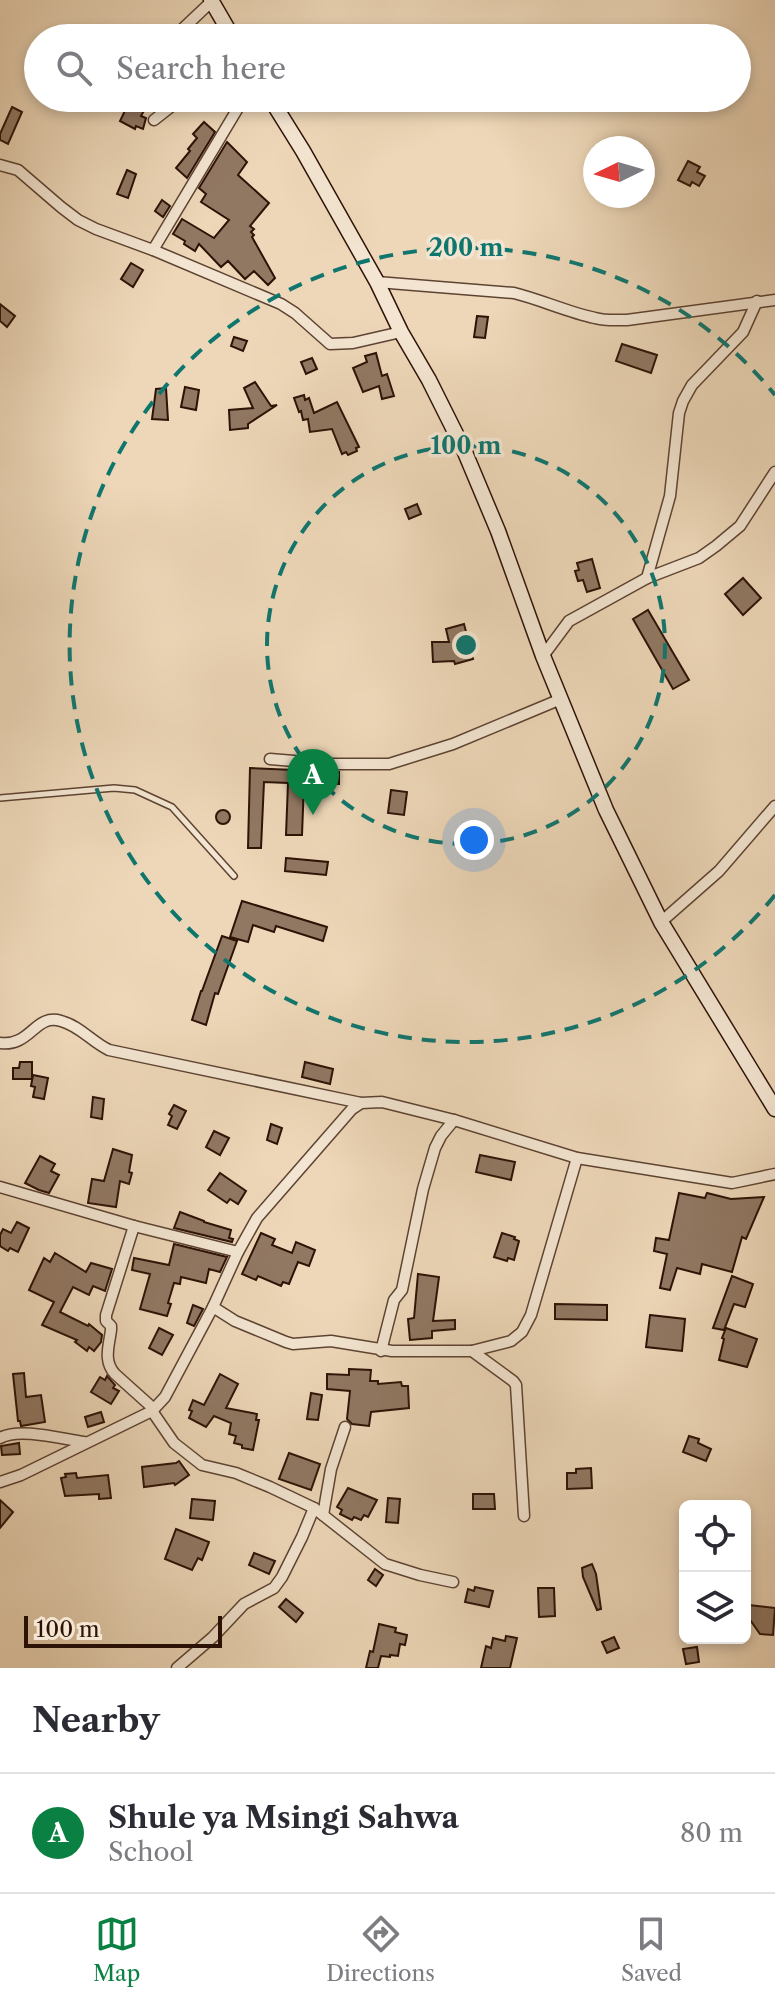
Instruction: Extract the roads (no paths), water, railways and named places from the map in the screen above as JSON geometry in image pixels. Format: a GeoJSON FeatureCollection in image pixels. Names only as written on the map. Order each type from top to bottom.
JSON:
{"type":"FeatureCollection","features":[{"type":"Feature","properties":{"kind":"main road"},"geometry":{"type":"LineString","coordinates":[[212,1],[225,24]]}},
{"type":"Feature","properties":{"kind":"main road"},"geometry":{"type":"LineString","coordinates":[[279,112],[377,282],[464,450],[606,810],[661,922],[775,1109]]}},
{"type":"Feature","properties":{"kind":"street"},"geometry":{"type":"LineString","coordinates":[[188,24],[212,1]]}},
{"type":"Feature","properties":{"kind":"street"},"geometry":{"type":"LineString","coordinates":[[154,120],[164,112]]}},
{"type":"Feature","properties":{"kind":"street"},"geometry":{"type":"LineString","coordinates":[[153,250],[236,112]]}},
{"type":"Feature","properties":{"kind":"street"},"geometry":{"type":"LineString","coordinates":[[0,165],[18,170],[78,220],[96,229],[281,304],[330,344],[353,343],[401,332]]}},
{"type":"Feature","properties":{"kind":"street"},"geometry":{"type":"LineString","coordinates":[[377,282],[514,293],[607,320],[775,300]]}},
{"type":"Feature","properties":{"kind":"street"},"geometry":{"type":"LineString","coordinates":[[647,578],[670,496],[683,401],[692,385],[743,332],[757,301]]}},
{"type":"Feature","properties":{"kind":"street"},"geometry":{"type":"LineString","coordinates":[[543,656],[569,621],[647,578],[699,558],[740,526],[775,472]]}},
{"type":"Feature","properties":{"kind":"street"},"geometry":{"type":"LineString","coordinates":[[270,759],[330,764],[389,764],[453,744],[561,699]]}},
{"type":"Feature","properties":{"kind":"street"},"geometry":{"type":"LineString","coordinates":[[661,922],[719,871],[775,806]]}},
{"type":"Feature","properties":{"kind":"street"},"geometry":{"type":"LineString","coordinates":[[0,1043],[22,1040],[44,1021],[53,1019],[79,1029],[109,1050],[361,1103],[382,1102],[454,1120],[577,1158],[732,1183],[775,1174]]}},
{"type":"Feature","properties":{"kind":"street"},"geometry":{"type":"LineString","coordinates":[[0,1482],[21,1475],[153,1410],[165,1397],[257,1218],[352,1109],[361,1103]]}},
{"type":"Feature","properties":{"kind":"street"},"geometry":{"type":"LineString","coordinates":[[381,1351],[394,1300],[402,1290],[423,1189],[435,1148],[454,1120]]}},
{"type":"Feature","properties":{"kind":"street"},"geometry":{"type":"LineString","coordinates":[[213,1307],[235,1321],[293,1344],[331,1341],[381,1351],[472,1351],[511,1341],[522,1332],[531,1315],[577,1158]]}},
{"type":"Feature","properties":{"kind":"street"},"geometry":{"type":"LineString","coordinates":[[0,1187],[238,1252]]}},
{"type":"Feature","properties":{"kind":"street"},"geometry":{"type":"LineString","coordinates":[[134,1226],[106,1315],[106,1321],[111,1326],[107,1360],[109,1368],[153,1410],[174,1443],[202,1465],[236,1473],[319,1511],[385,1564],[453,1582]]}},
{"type":"Feature","properties":{"kind":"street"},"geometry":{"type":"LineString","coordinates":[[472,1351],[516,1385],[524,1516]]}},
{"type":"Feature","properties":{"kind":"street"},"geometry":{"type":"LineString","coordinates":[[177,1668],[213,1637],[244,1604],[274,1588],[282,1577],[319,1511],[345,1427]]}},
{"type":"Feature","properties":{"kind":"street"},"geometry":{"type":"LineString","coordinates":[[0,1438],[17,1433],[86,1442]]}},
{"type":"Feature","properties":{"kind":"lane"},"geometry":{"type":"LineString","coordinates":[[0,798],[114,788],[135,790],[172,807],[234,876]]}},
{"type":"Feature","properties":{"kind":"place","name":"Shule ya Msingi Sahwa"},"geometry":{"type":"Point","coordinates":[313,815]}}]}
